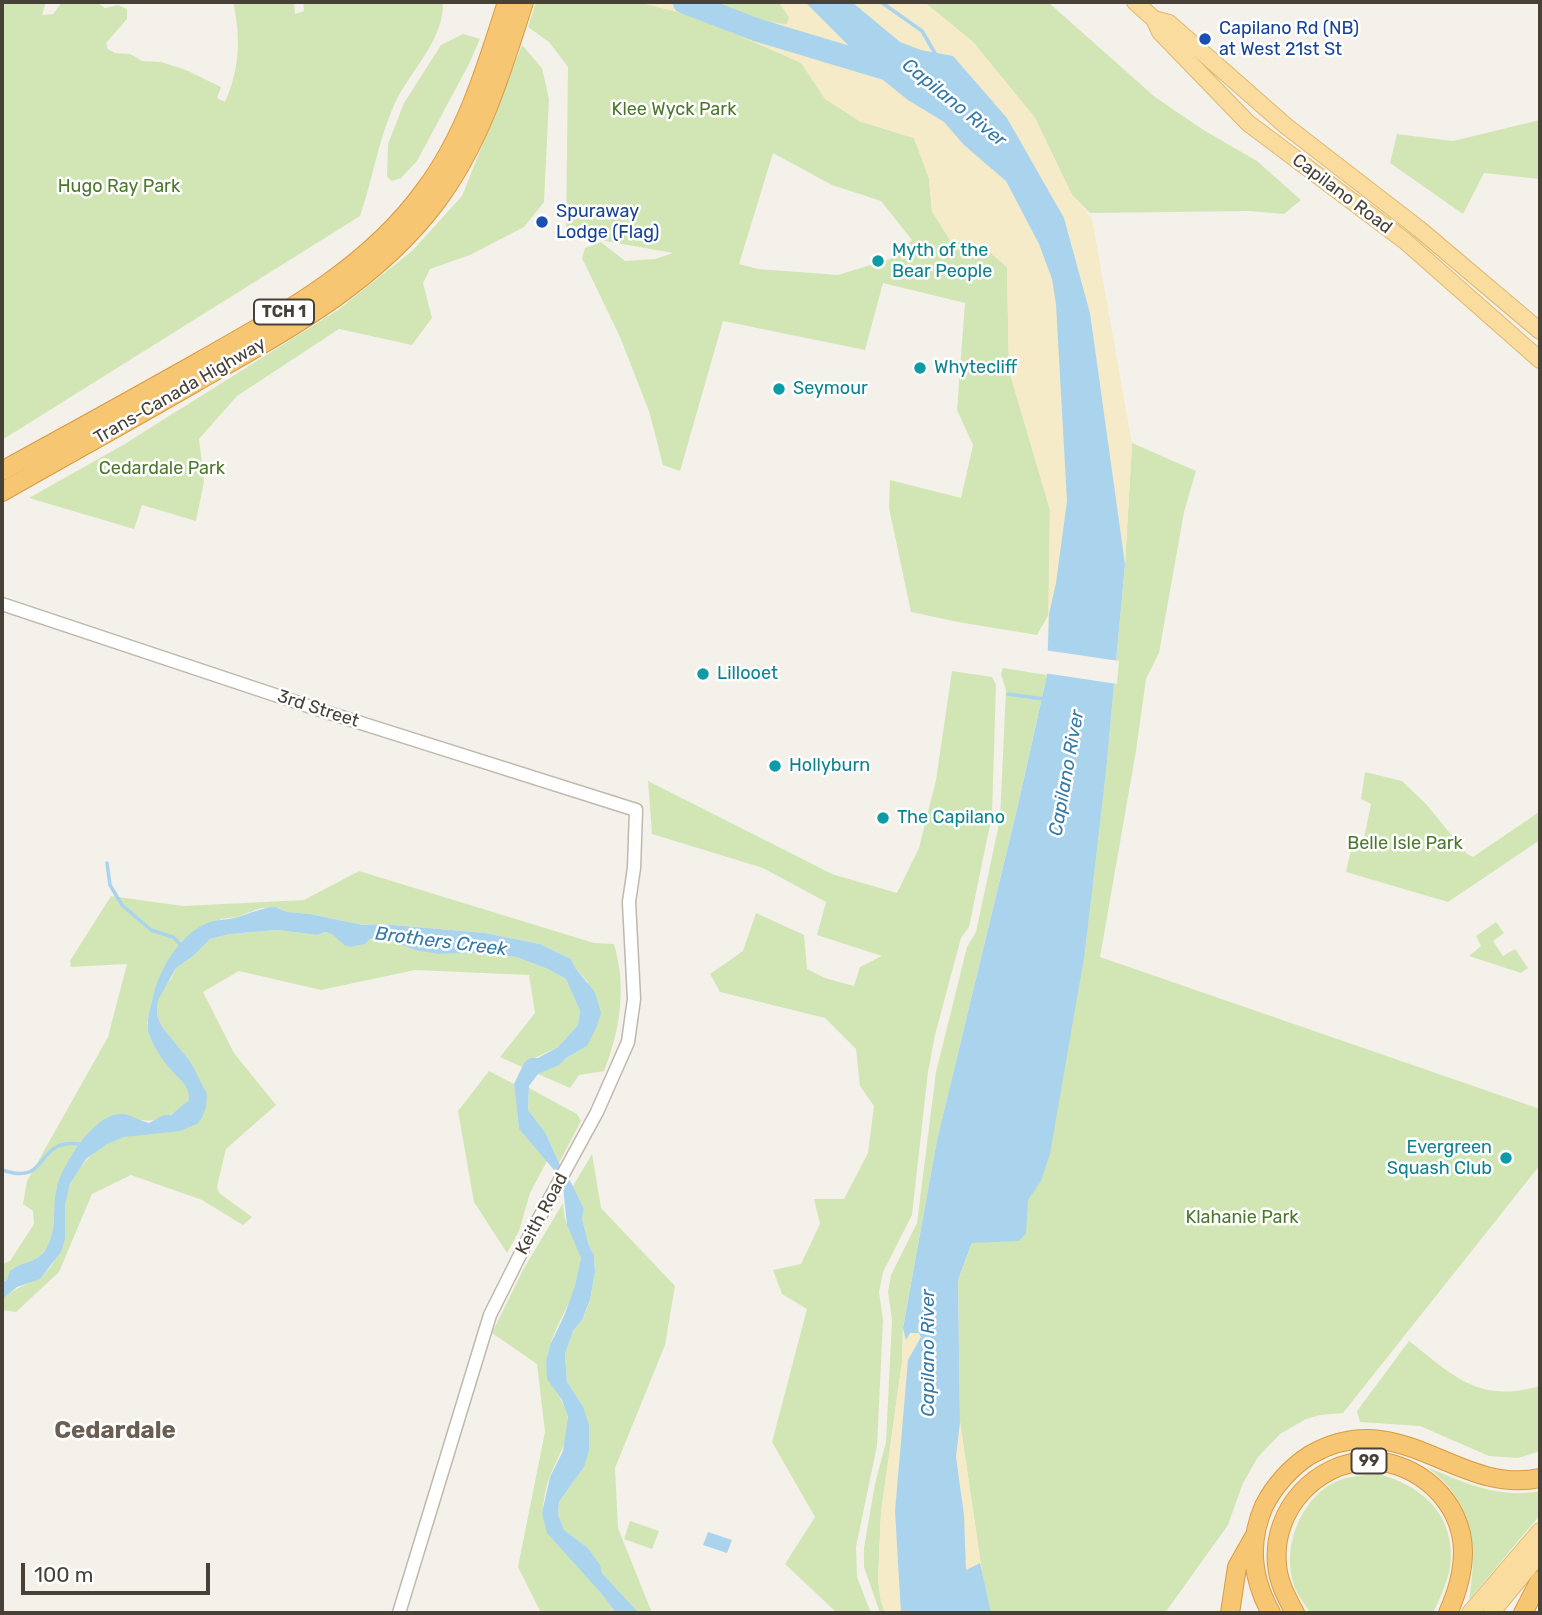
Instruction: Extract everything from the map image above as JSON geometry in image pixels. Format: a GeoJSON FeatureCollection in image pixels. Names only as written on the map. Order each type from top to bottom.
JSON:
{"type":"FeatureCollection","features":[{"type":"Feature","properties":{"kind":"highway","name":"Trans-Canada Highway"},"geometry":{"type":"LineString","coordinates":[[2,492],[271,339],[364,276],[416,227],[438,201],[474,140],[507,2]]}},
{"type":"Feature","properties":{"kind":"highway","name":"Trans-Canada Highway"},"geometry":{"type":"LineString","coordinates":[[2,471],[263,325],[354,264],[379,242],[424,191],[460,133],[524,2]]}},
{"type":"Feature","properties":{"kind":"highway"},"geometry":{"type":"LineString","coordinates":[[1230,1613],[1237,1567],[1254,1537],[1268,1499],[1284,1476],[1318,1451],[1349,1441],[1370,1438],[1413,1447],[1487,1476],[1521,1480],[1540,1478]]}},
{"type":"Feature","properties":{"kind":"highway","name":"99"},"geometry":{"type":"LineString","coordinates":[[1295,1613],[1280,1582],[1277,1565],[1278,1539],[1286,1514],[1295,1499],[1320,1476],[1353,1463],[1370,1461],[1404,1468],[1420,1476],[1446,1500],[1455,1515],[1463,1549],[1463,1566],[1460,1584],[1448,1613]]}},
{"type":"Feature","properties":{"kind":"highway"},"geometry":{"type":"LineString","coordinates":[[1254,1537],[1255,1570],[1271,1613]]}},
{"type":"Feature","properties":{"kind":"highway"},"geometry":{"type":"LineString","coordinates":[[1522,1613],[1540,1580]]}},
{"type":"Feature","properties":{"kind":"main road","name":"Capilano Road"},"geometry":{"type":"LineString","coordinates":[[1135,2],[1154,19],[1160,32],[1248,123],[1405,241],[1540,360]]}},
{"type":"Feature","properties":{"kind":"main road","name":"Capilano Road"},"geometry":{"type":"LineString","coordinates":[[1154,19],[1169,23],[1286,126],[1418,228],[1540,331]]}},
{"type":"Feature","properties":{"kind":"main road"},"geometry":{"type":"LineString","coordinates":[[1470,296],[1488,301],[1540,341]]}},
{"type":"Feature","properties":{"kind":"main road"},"geometry":{"type":"LineString","coordinates":[[1470,1613],[1540,1531]]}},
{"type":"Feature","properties":{"kind":"main road"},"geometry":{"type":"LineString","coordinates":[[1491,1613],[1540,1553]]}},
{"type":"Feature","properties":{"kind":"street","name":"3rd Street"},"geometry":{"type":"LineString","coordinates":[[2,604],[326,712],[636,810]]}},
{"type":"Feature","properties":{"kind":"street","name":"Keith Road"},"geometry":{"type":"LineString","coordinates":[[398,1613],[490,1315],[597,1112],[628,1042],[634,999],[629,912],[636,810]]}},
{"type":"Feature","properties":{"kind":"green space","name":"Hugo Ray Park"},"geometry":{"type":"Polygon","coordinates":[[[2,2],[46,2],[42,15],[53,14],[62,2],[97,2],[105,8],[118,5],[127,9],[127,19],[106,43],[108,49],[115,53],[130,54],[142,61],[161,62],[186,70],[221,87],[217,98],[225,102],[234,77],[238,53],[233,2],[294,2],[295,14],[304,11],[303,2],[440,2],[443,5],[437,33],[392,110],[360,216],[2,440],[2,2]]]}},
{"type":"Feature","properties":{"kind":"green space","name":"Klee Wyck Park"},"geometry":{"type":"Polygon","coordinates":[[[536,2],[779,2],[859,121],[914,138],[929,178],[932,211],[950,240],[987,250],[1007,266],[1009,370],[1050,510],[1049,614],[1037,635],[911,612],[889,508],[890,480],[961,498],[973,445],[957,410],[965,303],[883,283],[865,350],[723,321],[680,471],[663,465],[649,411],[620,337],[582,258],[585,248],[601,242],[625,261],[655,259],[673,253],[566,234],[568,67],[549,42],[528,27],[536,2]],[[773,153],[739,264],[758,269],[838,275],[890,259],[912,240],[881,201],[832,185],[773,153]]]}},
{"type":"Feature","properties":{"kind":"green space"},"geometry":{"type":"Polygon","coordinates":[[[924,2],[1048,2],[1155,97],[1205,131],[1257,161],[1301,200],[1284,214],[1249,211],[1090,213],[1072,195],[1035,118],[973,42],[924,2]]]}},
{"type":"Feature","properties":{"kind":"green space"},"geometry":{"type":"Polygon","coordinates":[[[463,34],[480,39],[469,64],[417,161],[401,178],[392,181],[387,177],[388,144],[404,103],[441,45],[463,34]]]}},
{"type":"Feature","properties":{"kind":"green space","name":"Cedardale Park"},"geometry":{"type":"Polygon","coordinates":[[[522,45],[542,68],[549,99],[544,202],[524,227],[470,255],[430,269],[423,283],[432,318],[412,345],[339,329],[237,396],[199,439],[204,482],[196,521],[142,505],[134,529],[29,498],[123,445],[338,310],[412,251],[462,196],[522,45]]]}},
{"type":"Feature","properties":{"kind":"green space"},"geometry":{"type":"Polygon","coordinates":[[[1540,120],[1540,179],[1484,173],[1463,214],[1390,163],[1397,134],[1453,141],[1540,120]]]}},
{"type":"Feature","properties":{"kind":"green space","name":"Klahanie Park"},"geometry":{"type":"Polygon","coordinates":[[[1132,443],[1196,471],[1184,512],[1159,653],[1146,679],[1100,957],[1540,1109],[1540,1165],[1343,1413],[1306,1419],[1280,1434],[1258,1457],[1243,1483],[1228,1525],[1165,1613],[988,1613],[960,1422],[958,1280],[1085,952],[1125,564],[1132,443]]]}},
{"type":"Feature","properties":{"kind":"green space"},"geometry":{"type":"Polygon","coordinates":[[[1003,668],[1047,675],[937,1140],[903,1328],[902,1362],[881,1513],[878,1580],[885,1613],[880,1613],[864,1567],[864,1548],[875,1484],[886,1442],[892,1320],[888,1292],[891,1275],[917,1223],[936,1072],[967,947],[976,932],[1000,819],[1006,690],[1001,674],[1003,668]]]}},
{"type":"Feature","properties":{"kind":"green space"},"geometry":{"type":"Polygon","coordinates":[[[952,671],[992,677],[996,685],[992,815],[969,927],[961,938],[935,1035],[928,1072],[912,1215],[883,1272],[879,1292],[883,1320],[877,1446],[856,1547],[857,1577],[871,1613],[837,1613],[785,1564],[815,1517],[772,1442],[807,1309],[782,1294],[773,1270],[801,1264],[820,1224],[814,1199],[844,1199],[868,1153],[874,1106],[860,1086],[856,1049],[825,1018],[720,992],[710,974],[743,951],[756,913],[804,935],[807,969],[825,978],[854,986],[860,967],[882,956],[817,935],[826,902],[763,868],[652,834],[648,781],[832,874],[897,893],[919,848],[936,780],[952,671]]]}},
{"type":"Feature","properties":{"kind":"green space","name":"Belle Isle Park"},"geometry":{"type":"Polygon","coordinates":[[[1365,772],[1402,781],[1426,804],[1467,854],[1473,857],[1539,812],[1540,840],[1448,902],[1346,872],[1354,837],[1364,838],[1371,804],[1361,799],[1365,772]]]}},
{"type":"Feature","properties":{"kind":"green space"},"geometry":{"type":"Polygon","coordinates":[[[359,871],[594,943],[614,944],[620,976],[620,1009],[604,1071],[579,1075],[570,1088],[538,1074],[587,1046],[588,982],[571,959],[540,944],[485,933],[382,924],[363,925],[286,912],[279,908],[261,908],[237,917],[221,919],[181,941],[154,992],[147,1023],[149,1037],[167,1065],[181,1078],[190,1093],[189,1100],[173,1113],[158,1120],[141,1120],[122,1114],[57,1187],[52,1235],[48,1247],[39,1258],[13,1268],[7,1280],[2,1282],[2,1264],[10,1261],[34,1224],[33,1211],[23,1204],[27,1181],[108,1037],[127,964],[71,967],[70,961],[111,896],[183,906],[304,900],[359,871]]]}},
{"type":"Feature","properties":{"kind":"green space"},"geometry":{"type":"Polygon","coordinates":[[[1496,922],[1504,933],[1493,941],[1503,956],[1515,949],[1528,968],[1521,973],[1469,956],[1481,946],[1476,936],[1496,922]]]}},
{"type":"Feature","properties":{"kind":"green space"},"geometry":{"type":"Polygon","coordinates":[[[277,930],[317,935],[326,932],[344,945],[383,937],[439,954],[480,953],[516,957],[566,979],[580,1011],[578,1025],[558,1047],[524,1063],[522,1067],[500,1057],[535,1013],[529,975],[415,970],[321,990],[239,971],[203,992],[234,1053],[276,1105],[226,1149],[217,1187],[219,1193],[252,1217],[243,1225],[202,1200],[131,1175],[92,1194],[59,1272],[16,1312],[2,1310],[2,1297],[38,1278],[55,1260],[63,1240],[64,1208],[69,1188],[78,1170],[92,1155],[118,1139],[197,1124],[196,1076],[190,1061],[162,1028],[157,1015],[162,989],[176,968],[210,939],[230,934],[277,930]]]}},
{"type":"Feature","properties":{"kind":"green space"},"geometry":{"type":"Polygon","coordinates":[[[489,1071],[514,1084],[519,1129],[547,1161],[530,1193],[519,1231],[507,1253],[474,1202],[458,1111],[489,1071]]]}},
{"type":"Feature","properties":{"kind":"green space"},"geometry":{"type":"Polygon","coordinates":[[[529,1088],[577,1114],[581,1121],[559,1163],[545,1132],[528,1110],[529,1088]]]}},
{"type":"Feature","properties":{"kind":"green space"},"geometry":{"type":"Polygon","coordinates":[[[592,1154],[601,1208],[675,1286],[665,1345],[615,1468],[618,1528],[652,1613],[639,1613],[602,1573],[587,1547],[564,1530],[558,1514],[559,1502],[584,1467],[583,1406],[567,1382],[565,1354],[573,1331],[582,1320],[590,1301],[595,1272],[594,1255],[582,1218],[584,1209],[573,1186],[592,1154]]]}},
{"type":"Feature","properties":{"kind":"green space"},"geometry":{"type":"Polygon","coordinates":[[[563,1203],[566,1222],[581,1259],[576,1286],[549,1348],[547,1361],[548,1376],[565,1408],[568,1423],[566,1439],[547,1485],[542,1514],[616,1613],[541,1613],[518,1567],[545,1432],[537,1364],[492,1333],[523,1270],[563,1203]]]}},
{"type":"Feature","properties":{"kind":"green space"},"geometry":{"type":"Polygon","coordinates":[[[1409,1341],[1454,1375],[1484,1389],[1519,1391],[1540,1386],[1540,1451],[1518,1458],[1489,1456],[1420,1426],[1360,1422],[1357,1411],[1409,1341]]]}},
{"type":"Feature","properties":{"kind":"green space"},"geometry":{"type":"Polygon","coordinates":[[[1427,1467],[1468,1484],[1496,1491],[1540,1491],[1540,1515],[1469,1600],[1473,1561],[1469,1526],[1455,1495],[1427,1467]]]}},
{"type":"Feature","properties":{"kind":"green space"},"geometry":{"type":"Polygon","coordinates":[[[1378,1474],[1420,1493],[1439,1513],[1446,1526],[1451,1563],[1445,1586],[1433,1613],[1311,1613],[1297,1592],[1291,1571],[1290,1556],[1296,1526],[1312,1500],[1335,1482],[1345,1478],[1378,1474]]]}},
{"type":"Feature","properties":{"kind":"green space"},"geometry":{"type":"Polygon","coordinates":[[[630,1521],[659,1531],[652,1549],[624,1539],[630,1521]]]}},
{"type":"Feature","properties":{"kind":"sand"},"geometry":{"type":"Polygon","coordinates":[[[637,2],[699,2],[765,22],[787,24],[789,17],[779,2],[924,2],[973,42],[1035,118],[1072,195],[1092,219],[1132,443],[1125,564],[1106,772],[1085,952],[958,1280],[960,1422],[988,1613],[885,1613],[878,1580],[881,1512],[902,1362],[903,1328],[937,1141],[1047,675],[1050,510],[1009,370],[1007,267],[987,250],[950,240],[932,211],[929,178],[914,138],[859,121],[825,99],[801,63],[697,17],[637,2]]]}},
{"type":"Feature","properties":{"kind":"water","name":"Capilano River"},"geometry":{"type":"Polygon","coordinates":[[[805,2],[852,2],[900,42],[921,50],[953,56],[1007,118],[1064,218],[1090,313],[1125,564],[1106,772],[1085,952],[1050,1154],[1041,1181],[1028,1200],[1026,1233],[1019,1241],[972,1243],[958,1280],[960,1422],[956,1457],[964,1515],[966,1570],[980,1563],[991,1613],[901,1613],[895,1511],[908,1360],[921,1337],[919,1333],[910,1333],[906,1340],[903,1328],[937,1140],[1047,675],[1049,614],[1067,501],[1056,304],[1052,279],[1039,244],[1006,181],[964,145],[944,122],[908,100],[883,80],[805,2]]]}},
{"type":"Feature","properties":{"kind":"water","name":"Brothers Creek"},"geometry":{"type":"Polygon","coordinates":[[[275,907],[287,912],[363,925],[382,924],[485,933],[540,944],[571,959],[595,992],[601,1013],[587,1046],[559,1065],[538,1074],[529,1086],[528,1110],[545,1132],[584,1209],[582,1218],[594,1255],[595,1272],[590,1300],[582,1320],[573,1331],[565,1354],[567,1382],[583,1406],[589,1425],[589,1450],[584,1467],[559,1502],[558,1514],[564,1530],[587,1547],[600,1565],[602,1573],[639,1613],[616,1613],[547,1533],[542,1513],[550,1477],[563,1451],[568,1417],[562,1400],[547,1379],[546,1362],[550,1345],[575,1286],[581,1258],[567,1225],[563,1187],[554,1170],[519,1129],[514,1084],[524,1063],[558,1047],[578,1025],[580,1011],[566,979],[548,969],[516,957],[480,953],[439,954],[415,950],[383,937],[350,947],[326,932],[317,935],[277,930],[230,934],[210,939],[176,968],[158,1000],[157,1015],[162,1027],[190,1061],[207,1094],[202,1118],[197,1124],[180,1131],[124,1137],[107,1144],[86,1159],[70,1184],[65,1204],[65,1239],[61,1252],[40,1279],[17,1287],[2,1297],[2,1282],[7,1280],[10,1271],[40,1256],[48,1245],[53,1231],[60,1177],[73,1153],[91,1130],[112,1115],[123,1114],[149,1123],[164,1115],[171,1115],[189,1100],[185,1085],[160,1055],[150,1038],[148,1028],[159,978],[178,945],[207,923],[275,907]]]}},
{"type":"Feature","properties":{"kind":"water"},"geometry":{"type":"Polygon","coordinates":[[[708,1532],[732,1540],[727,1553],[703,1545],[708,1532]]]}},
{"type":"Feature","properties":{"kind":"pier"},"geometry":{"type":"Polygon","coordinates":[[[1044,650],[1119,661],[1117,684],[1044,673],[1044,650]]]}},
{"type":"Feature","properties":{"kind":"waterway","name":"Capilano River"},"geometry":{"type":"LineString","coordinates":[[684,2],[757,30],[897,72]]}},
{"type":"Feature","properties":{"kind":"waterway"},"geometry":{"type":"LineString","coordinates":[[881,2],[922,31],[936,55]]}},
{"type":"Feature","properties":{"kind":"waterway"},"geometry":{"type":"LineString","coordinates":[[1008,694],[1044,699]]}},
{"type":"Feature","properties":{"kind":"waterway"},"geometry":{"type":"LineString","coordinates":[[107,863],[110,885],[122,905],[151,930],[173,937],[182,946]]}},
{"type":"Feature","properties":{"kind":"waterway"},"geometry":{"type":"LineString","coordinates":[[2,1170],[18,1174],[29,1172],[55,1148],[65,1144],[80,1144]]}},
{"type":"Feature","properties":{"kind":"place","name":"Capilano Rd (NB) at West 21st St"},"geometry":{"type":"Point","coordinates":[1205,39]}},
{"type":"Feature","properties":{"kind":"place","name":"Spuraway Lodge (Flag)"},"geometry":{"type":"Point","coordinates":[542,222]}},
{"type":"Feature","properties":{"kind":"place","name":"Myth of the Bear People"},"geometry":{"type":"Point","coordinates":[878,261]}},
{"type":"Feature","properties":{"kind":"place","name":"Whytecliff"},"geometry":{"type":"Point","coordinates":[920,368]}},
{"type":"Feature","properties":{"kind":"place","name":"Seymour"},"geometry":{"type":"Point","coordinates":[779,389]}},
{"type":"Feature","properties":{"kind":"place","name":"Lillooet"},"geometry":{"type":"Point","coordinates":[703,674]}},
{"type":"Feature","properties":{"kind":"place","name":"Hollyburn"},"geometry":{"type":"Point","coordinates":[775,766]}},
{"type":"Feature","properties":{"kind":"place","name":"The Capilano"},"geometry":{"type":"Point","coordinates":[883,818]}},
{"type":"Feature","properties":{"kind":"place","name":"Evergreen Squash Club"},"geometry":{"type":"Point","coordinates":[1506,1158]}},
{"type":"Feature","properties":{"kind":"district","name":"Cedardale"},"geometry":{"type":"Point","coordinates":[115,1431]}}]}
